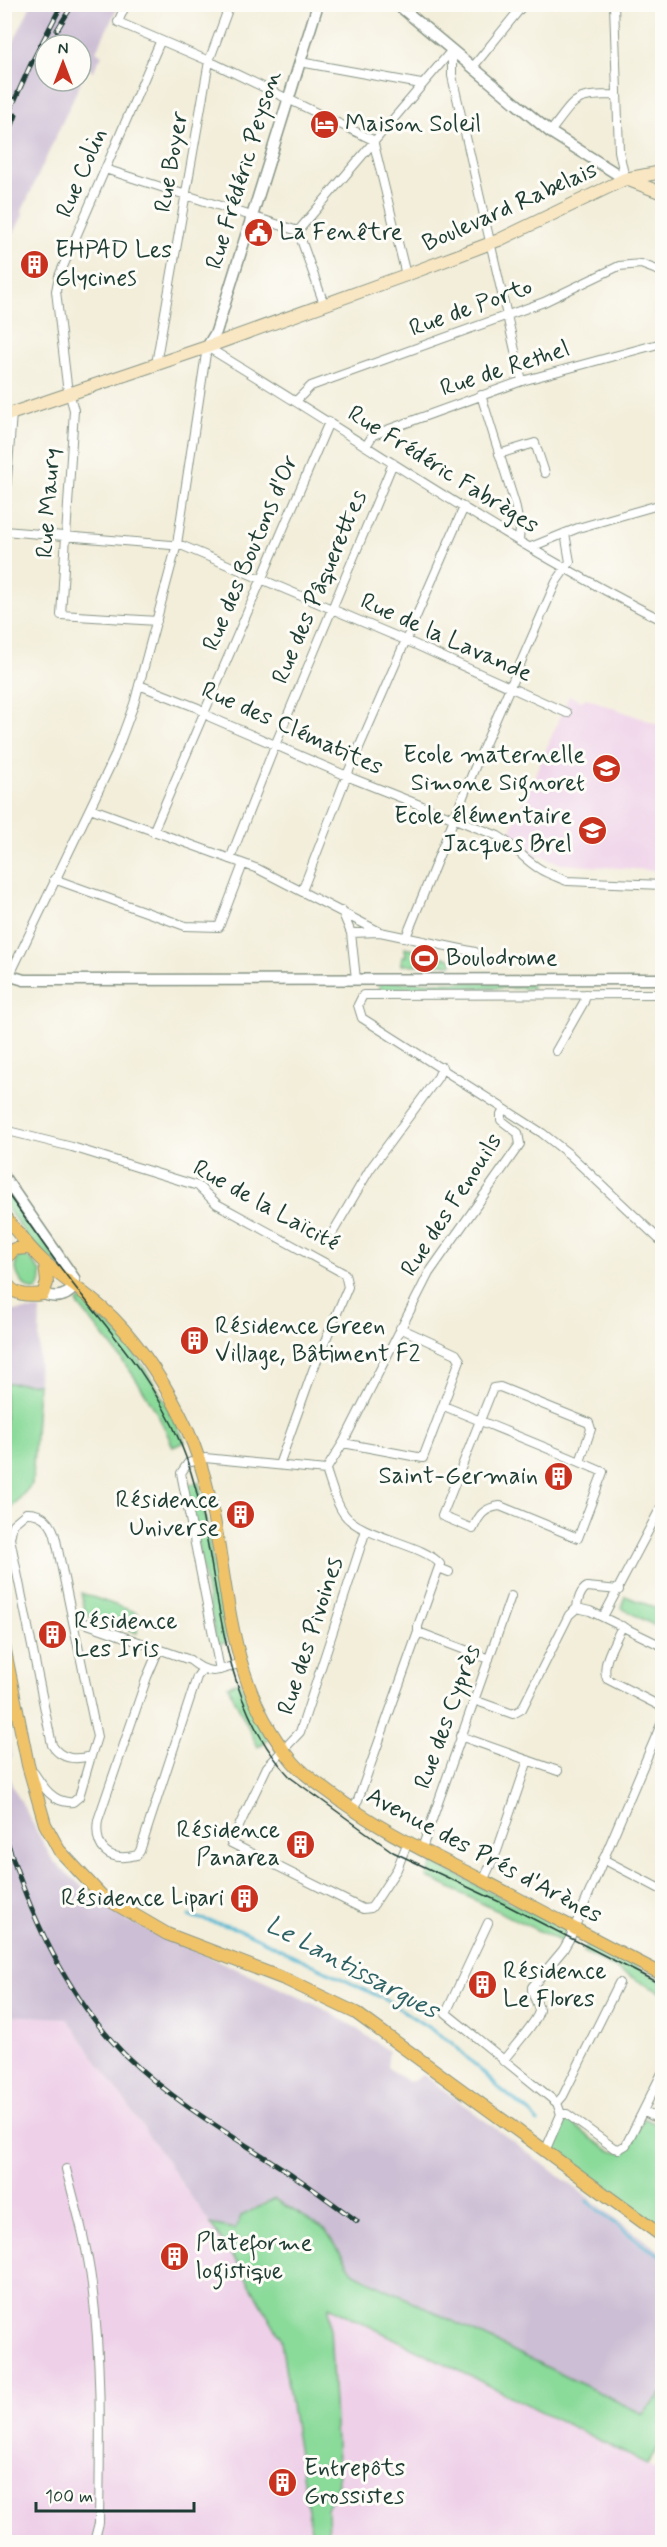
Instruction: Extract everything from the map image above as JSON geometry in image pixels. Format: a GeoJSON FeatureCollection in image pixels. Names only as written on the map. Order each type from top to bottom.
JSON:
{"type":"FeatureCollection","features":[{"type":"Feature","properties":{"kind":"main road","name":"Boulevard Rabelais"},"geometry":{"type":"LineString","coordinates":[[8,415],[207,347],[491,244],[625,178],[663,172]]}},
{"type":"Feature","properties":{"kind":"main road"},"geometry":{"type":"LineString","coordinates":[[625,178],[663,193]]}},
{"type":"Feature","properties":{"kind":"main road","name":"Avenue des Prés d'Arènes"},"geometry":{"type":"LineString","coordinates":[[4,1216],[29,1248],[45,1263],[113,1318],[132,1340],[173,1402],[188,1431],[205,1479],[230,1625],[246,1683],[274,1739],[301,1771],[352,1809],[407,1844],[663,1974]]}},
{"type":"Feature","properties":{"kind":"main road"},"geometry":{"type":"LineString","coordinates":[[29,1248],[14,1249],[4,1260],[7,1285],[18,1293],[44,1294],[47,1284],[45,1263]]}},
{"type":"Feature","properties":{"kind":"main road"},"geometry":{"type":"LineString","coordinates":[[4,1646],[28,1765],[45,1824],[51,1838],[73,1866],[102,1896],[167,1934],[287,1980],[356,2013],[663,2236]]}},
{"type":"Feature","properties":{"kind":"street"},"geometry":{"type":"LineString","coordinates":[[126,4],[118,22],[160,42],[209,61],[374,140]]}},
{"type":"Feature","properties":{"kind":"street","name":"Rue Boyer"},"geometry":{"type":"LineString","coordinates":[[156,364],[209,61],[230,4]]}},
{"type":"Feature","properties":{"kind":"street","name":"Rue Frédéric Peyson"},"geometry":{"type":"LineString","coordinates":[[207,347],[216,332],[318,4]]}},
{"type":"Feature","properties":{"kind":"street"},"geometry":{"type":"LineString","coordinates":[[397,4],[550,132],[625,178]]}},
{"type":"Feature","properties":{"kind":"street"},"geometry":{"type":"LineString","coordinates":[[473,67],[524,4]]}},
{"type":"Feature","properties":{"kind":"street"},"geometry":{"type":"LineString","coordinates":[[614,4],[619,155],[625,178]]}},
{"type":"Feature","properties":{"kind":"street","name":"Rue Colin"},"geometry":{"type":"LineString","coordinates":[[70,393],[56,301],[57,283],[160,42]]}},
{"type":"Feature","properties":{"kind":"street"},"geometry":{"type":"LineString","coordinates":[[298,231],[452,50]]}},
{"type":"Feature","properties":{"kind":"street"},"geometry":{"type":"LineString","coordinates":[[452,50],[452,76],[509,316],[522,381]]}},
{"type":"Feature","properties":{"kind":"street"},"geometry":{"type":"LineString","coordinates":[[300,62],[421,84]]}},
{"type":"Feature","properties":{"kind":"street"},"geometry":{"type":"LineString","coordinates":[[550,132],[578,98],[587,95],[616,95]]}},
{"type":"Feature","properties":{"kind":"street"},"geometry":{"type":"LineString","coordinates":[[374,140],[406,275]]}},
{"type":"Feature","properties":{"kind":"street"},"geometry":{"type":"LineString","coordinates":[[105,169],[298,231]]}},
{"type":"Feature","properties":{"kind":"street"},"geometry":{"type":"LineString","coordinates":[[298,231],[324,304]]}},
{"type":"Feature","properties":{"kind":"street","name":"Rue de Porto"},"geometry":{"type":"LineString","coordinates":[[296,401],[311,386],[509,316],[619,266],[641,264],[663,272]]}},
{"type":"Feature","properties":{"kind":"street","name":"Rue de Rethel"},"geometry":{"type":"LineString","coordinates":[[366,446],[373,435],[481,395],[522,381],[663,343]]}},
{"type":"Feature","properties":{"kind":"street"},"geometry":{"type":"LineString","coordinates":[[4,987],[7,975],[114,758],[139,685],[177,544],[207,347]]}},
{"type":"Feature","properties":{"kind":"street","name":"Rue Frédéric Fabrèges"},"geometry":{"type":"LineString","coordinates":[[207,347],[565,568],[658,618]]}},
{"type":"Feature","properties":{"kind":"street","name":"Rue Maury"},"geometry":{"type":"LineString","coordinates":[[70,393],[74,411],[61,615],[157,621]]}},
{"type":"Feature","properties":{"kind":"street"},"geometry":{"type":"LineString","coordinates":[[481,395],[515,504],[520,529],[519,540]]}},
{"type":"Feature","properties":{"kind":"street"},"geometry":{"type":"LineString","coordinates":[[4,519],[8,415]]}},
{"type":"Feature","properties":{"kind":"street","name":"Rue des Boutons d'Or"},"geometry":{"type":"LineString","coordinates":[[153,832],[329,422]]}},
{"type":"Feature","properties":{"kind":"street"},"geometry":{"type":"LineString","coordinates":[[498,454],[535,443],[545,473]]}},
{"type":"Feature","properties":{"kind":"street","name":"Rue des Pâquerettes"},"geometry":{"type":"LineString","coordinates":[[230,859],[393,463]]}},
{"type":"Feature","properties":{"kind":"street"},"geometry":{"type":"LineString","coordinates":[[531,547],[565,533],[663,504]]}},
{"type":"Feature","properties":{"kind":"street"},"geometry":{"type":"LineString","coordinates":[[302,891],[347,776],[464,507]]}},
{"type":"Feature","properties":{"kind":"street","name":"Rue de la Lavande"},"geometry":{"type":"LineString","coordinates":[[4,531],[177,544],[405,640],[567,713]]}},
{"type":"Feature","properties":{"kind":"street"},"geometry":{"type":"LineString","coordinates":[[406,937],[558,578],[570,562],[565,533]]}},
{"type":"Feature","properties":{"kind":"street"},"geometry":{"type":"LineString","coordinates":[[658,618],[663,609]]}},
{"type":"Feature","properties":{"kind":"street","name":"Rue des Clématites"},"geometry":{"type":"LineString","coordinates":[[139,685],[347,776],[498,836],[510,843],[538,869],[567,881],[663,885]]}},
{"type":"Feature","properties":{"kind":"street"},"geometry":{"type":"LineString","coordinates":[[90,808],[243,864],[302,891],[380,932]]}},
{"type":"Feature","properties":{"kind":"street"},"geometry":{"type":"LineString","coordinates":[[54,879],[185,926],[219,927],[243,864]]}},
{"type":"Feature","properties":{"kind":"street"},"geometry":{"type":"LineString","coordinates":[[341,911],[351,933],[356,979]]}},
{"type":"Feature","properties":{"kind":"street"},"geometry":{"type":"LineString","coordinates":[[351,933],[380,932],[475,952]]}},
{"type":"Feature","properties":{"kind":"street"},"geometry":{"type":"LineString","coordinates":[[7,975],[24,980],[663,980]]}},
{"type":"Feature","properties":{"kind":"street"},"geometry":{"type":"LineString","coordinates":[[556,1051],[584,1002],[586,994]]}},
{"type":"Feature","properties":{"kind":"street"},"geometry":{"type":"LineString","coordinates":[[663,994],[363,995],[358,1005],[362,1018],[542,1133],[570,1155],[663,1242]]}},
{"type":"Feature","properties":{"kind":"street"},"geometry":{"type":"LineString","coordinates":[[333,1232],[370,1169],[438,1077],[441,1067]]}},
{"type":"Feature","properties":{"kind":"street","name":"Rue des Fenouils"},"geometry":{"type":"LineString","coordinates":[[399,1328],[429,1273],[520,1144],[518,1134],[501,1120],[504,1109]]}},
{"type":"Feature","properties":{"kind":"street","name":"Rue de la Laïcité"},"geometry":{"type":"LineString","coordinates":[[4,1130],[72,1147],[198,1185],[217,1203],[345,1274],[348,1287],[314,1370],[279,1466]]}},
{"type":"Feature","properties":{"kind":"street"},"geometry":{"type":"LineString","coordinates":[[4,1177],[73,1273],[75,1286],[66,1294],[55,1298],[44,1294]]}},
{"type":"Feature","properties":{"kind":"street"},"geometry":{"type":"LineString","coordinates":[[326,1470],[343,1443],[399,1328],[459,1357],[460,1364],[423,1458],[343,1443]]}},
{"type":"Feature","properties":{"kind":"street"},"geometry":{"type":"LineString","coordinates":[[444,1406],[479,1421],[603,1472],[578,1538],[500,1506],[490,1507],[479,1515],[473,1529],[442,1516],[479,1421],[492,1389],[496,1387],[586,1421],[592,1427],[580,1462]]}},
{"type":"Feature","properties":{"kind":"street"},"geometry":{"type":"LineString","coordinates":[[220,1670],[181,1475],[188,1463],[198,1459],[326,1470]]}},
{"type":"Feature","properties":{"kind":"street"},"geometry":{"type":"LineString","coordinates":[[326,1470],[344,1515],[366,1530],[439,1561],[439,1569],[418,1626],[418,1632],[358,1800],[352,1809]]}},
{"type":"Feature","properties":{"kind":"street"},"geometry":{"type":"LineString","coordinates":[[603,1617],[663,1505]]}},
{"type":"Feature","properties":{"kind":"street"},"geometry":{"type":"LineString","coordinates":[[28,1765],[44,1788],[55,1798],[62,1802],[73,1802],[79,1797],[92,1756],[97,1737],[54,1528],[39,1515],[26,1513],[13,1524],[10,1538],[52,1745],[62,1756],[79,1759],[92,1756]]}},
{"type":"Feature","properties":{"kind":"street","name":"Rue des Pivoines"},"geometry":{"type":"LineString","coordinates":[[366,1530],[300,1732],[267,1767],[231,1843],[359,1908],[371,1908],[397,1869],[407,1844]]}},
{"type":"Feature","properties":{"kind":"street"},"geometry":{"type":"LineString","coordinates":[[439,1569],[449,1572]]}},
{"type":"Feature","properties":{"kind":"street"},"geometry":{"type":"LineString","coordinates":[[474,1700],[513,1714],[518,1713],[569,1615],[577,1608],[584,1589],[587,1587],[619,1590]]}},
{"type":"Feature","properties":{"kind":"street","name":"Rue des Cyprès"},"geometry":{"type":"LineString","coordinates":[[422,1851],[460,1736],[512,1596]]}},
{"type":"Feature","properties":{"kind":"street"},"geometry":{"type":"LineString","coordinates":[[577,1608],[603,1617],[663,1646]]}},
{"type":"Feature","properties":{"kind":"street"},"geometry":{"type":"LineString","coordinates":[[73,1620],[190,1660],[201,1670],[209,1672],[240,1663]]}},
{"type":"Feature","properties":{"kind":"street"},"geometry":{"type":"LineString","coordinates":[[622,1626],[606,1665],[607,1679],[663,1707]]}},
{"type":"Feature","properties":{"kind":"street"},"geometry":{"type":"LineString","coordinates":[[418,1632],[489,1659]]}},
{"type":"Feature","properties":{"kind":"street"},"geometry":{"type":"LineString","coordinates":[[159,1649],[147,1677],[98,1820],[96,1837],[106,1852],[128,1858],[137,1855],[140,1851],[201,1670]]}},
{"type":"Feature","properties":{"kind":"street"},"geometry":{"type":"LineString","coordinates":[[502,2061],[538,2015],[538,2006],[531,1990],[563,1950],[663,1722]]}},
{"type":"Feature","properties":{"kind":"street"},"geometry":{"type":"LineString","coordinates":[[460,1736],[558,1771]]}},
{"type":"Feature","properties":{"kind":"street"},"geometry":{"type":"LineString","coordinates":[[483,1881],[497,1851],[528,1760]]}},
{"type":"Feature","properties":{"kind":"street"},"geometry":{"type":"LineString","coordinates":[[603,1859],[663,1890]]}},
{"type":"Feature","properties":{"kind":"street"},"geometry":{"type":"LineString","coordinates":[[489,1923],[446,2013],[502,2061],[557,2103],[561,2114],[546,2149]]}},
{"type":"Feature","properties":{"kind":"street"},"geometry":{"type":"LineString","coordinates":[[557,2103],[619,1983]]}},
{"type":"Feature","properties":{"kind":"street"},"geometry":{"type":"LineString","coordinates":[[561,2114],[567,2114],[614,2148],[619,2149],[626,2145],[663,2073]]}},
{"type":"Feature","properties":{"kind":"street"},"geometry":{"type":"LineString","coordinates":[[643,2111],[663,2121]]}},
{"type":"Feature","properties":{"kind":"street"},"geometry":{"type":"LineString","coordinates":[[66,2169],[84,2236],[92,2284],[101,2383],[99,2523],[94,2542]]}},
{"type":"Feature","properties":{"kind":"shaded area"},"geometry":{"type":"Polygon","coordinates":[[[31,5],[119,5],[96,51],[102,55],[93,71],[93,33],[33,33],[33,93],[76,93],[5,251],[5,60],[31,5]]]}},
{"type":"Feature","properties":{"kind":"shaded area"},"geometry":{"type":"Polygon","coordinates":[[[569,696],[582,701],[586,698],[662,726],[662,871],[561,864],[541,855],[539,858],[508,837],[569,696]]]}},
{"type":"Feature","properties":{"kind":"shaded area"},"geometry":{"type":"Polygon","coordinates":[[[40,1310],[38,1384],[5,1383],[5,1311],[40,1310]]]}},
{"type":"Feature","properties":{"kind":"shaded area"},"geometry":{"type":"Polygon","coordinates":[[[4,1722],[12,1757],[5,1761],[14,1789],[53,1861],[92,1895],[127,1920],[315,2004],[353,2026],[389,2051],[387,2067],[408,2082],[424,2075],[662,2253],[662,2442],[647,2464],[329,2306],[338,2483],[327,2509],[326,2530],[313,2542],[280,2336],[238,2264],[67,2018],[5,2015],[4,1722]]]}},
{"type":"Feature","properties":{"kind":"shaded area"},"geometry":{"type":"Polygon","coordinates":[[[5,2015],[67,2018],[238,2264],[280,2336],[313,2542],[5,2542],[5,2015]]]}},
{"type":"Feature","properties":{"kind":"shaded area"},"geometry":{"type":"Polygon","coordinates":[[[328,2305],[662,2472],[662,2542],[327,2542],[327,2509],[338,2483],[328,2305]]]}},
{"type":"Feature","properties":{"kind":"green space","name":"Boulodrome"},"geometry":{"type":"Polygon","coordinates":[[[405,948],[452,959],[452,964],[402,965],[402,956],[406,956],[405,948]]]}},
{"type":"Feature","properties":{"kind":"green space"},"geometry":{"type":"Polygon","coordinates":[[[379,982],[531,982],[532,988],[379,989],[379,982]]]}},
{"type":"Feature","properties":{"kind":"green space"},"geometry":{"type":"Polygon","coordinates":[[[4,1184],[67,1273],[32,1243],[5,1205],[4,1184]]]}},
{"type":"Feature","properties":{"kind":"green space"},"geometry":{"type":"Polygon","coordinates":[[[22,1255],[29,1258],[41,1272],[40,1285],[36,1290],[30,1289],[19,1277],[16,1269],[17,1261],[22,1255]]]}},
{"type":"Feature","properties":{"kind":"green space"},"geometry":{"type":"Polygon","coordinates":[[[82,1299],[129,1346],[142,1364],[185,1442],[173,1447],[143,1389],[77,1303],[82,1299]]]}},
{"type":"Feature","properties":{"kind":"green space"},"geometry":{"type":"Polygon","coordinates":[[[5,1383],[38,1384],[32,1484],[5,1515],[5,1383]]]}},
{"type":"Feature","properties":{"kind":"green space"},"geometry":{"type":"Polygon","coordinates":[[[199,1482],[227,1643],[217,1644],[186,1486],[199,1482]]]}},
{"type":"Feature","properties":{"kind":"green space"},"geometry":{"type":"Polygon","coordinates":[[[5,1515],[7,1562],[5,1562],[5,1515]]]}},
{"type":"Feature","properties":{"kind":"green space"},"geometry":{"type":"Polygon","coordinates":[[[81,1593],[138,1613],[137,1633],[86,1615],[81,1593]]]}},
{"type":"Feature","properties":{"kind":"green space"},"geometry":{"type":"Polygon","coordinates":[[[662,1595],[661,1629],[621,1608],[625,1596],[656,1608],[662,1595]]]}},
{"type":"Feature","properties":{"kind":"green space"},"geometry":{"type":"Polygon","coordinates":[[[240,1681],[258,1724],[268,1740],[258,1747],[228,1686],[240,1681]]]}},
{"type":"Feature","properties":{"kind":"green space"},"geometry":{"type":"Polygon","coordinates":[[[433,1863],[567,1931],[562,1942],[427,1877],[433,1863]]]}},
{"type":"Feature","properties":{"kind":"green space"},"geometry":{"type":"Polygon","coordinates":[[[588,1942],[662,1980],[662,1993],[583,1952],[588,1942]]]}},
{"type":"Feature","properties":{"kind":"green space"},"geometry":{"type":"Polygon","coordinates":[[[644,2118],[662,2127],[662,2229],[556,2152],[552,2144],[562,2122],[570,2121],[608,2149],[624,2152],[629,2148],[644,2118]]]}},
{"type":"Feature","properties":{"kind":"green space"},"geometry":{"type":"Polygon","coordinates":[[[274,2199],[325,2229],[354,2273],[643,2414],[662,2393],[662,2442],[647,2464],[329,2306],[338,2483],[327,2509],[328,2542],[313,2542],[280,2336],[238,2264],[210,2224],[235,2229],[241,2216],[274,2199]]]}},
{"type":"Feature","properties":{"kind":"waterway","name":"Le Lantissargues"},"geometry":{"type":"LineString","coordinates":[[190,1916],[239,1929],[388,2001],[452,2043],[499,2088],[532,2114],[538,2122]]}},
{"type":"Feature","properties":{"kind":"waterway","name":"Le Lantissargues"},"geometry":{"type":"LineString","coordinates":[[587,2201],[643,2245],[662,2256]]}},
{"type":"Feature","properties":{"kind":"tram line"},"geometry":{"type":"LineString","coordinates":[[4,1189],[67,1276],[134,1362],[170,1421],[180,1442],[194,1484],[205,1528],[220,1617],[230,1660],[244,1702],[263,1742],[291,1778],[393,1852],[504,1904],[662,1985]]}},
{"type":"Feature","properties":{"kind":"railway"},"geometry":{"type":"LineString","coordinates":[[4,124],[30,66],[62,4]]}},
{"type":"Feature","properties":{"kind":"railway"},"geometry":{"type":"LineString","coordinates":[[57,30],[73,4]]}},
{"type":"Feature","properties":{"kind":"railway"},"geometry":{"type":"LineString","coordinates":[[4,146],[16,115]]}},
{"type":"Feature","properties":{"kind":"railway"},"geometry":{"type":"LineString","coordinates":[[4,1831],[37,1921],[66,1978],[103,2030],[124,2054],[184,2104],[294,2176],[357,2221]]}},
{"type":"Feature","properties":{"kind":"place","name":"Maison Soleil"},"geometry":{"type":"Point","coordinates":[324,124]}},
{"type":"Feature","properties":{"kind":"place","name":"La Fenêtre"},"geometry":{"type":"Point","coordinates":[258,232]}},
{"type":"Feature","properties":{"kind":"place","name":"EHPAD Les Glycines"},"geometry":{"type":"Point","coordinates":[34,264]}},
{"type":"Feature","properties":{"kind":"place","name":"Ecole maternelle Simone Signoret"},"geometry":{"type":"Point","coordinates":[606,769]}},
{"type":"Feature","properties":{"kind":"place","name":"Ecole élémentaire Jacques Brel"},"geometry":{"type":"Point","coordinates":[593,830]}},
{"type":"Feature","properties":{"kind":"place","name":"Boulodrome"},"geometry":{"type":"Point","coordinates":[425,958]}},
{"type":"Feature","properties":{"kind":"place","name":"Résidence Green Village, Bâtiment F2"},"geometry":{"type":"Point","coordinates":[194,1340]}},
{"type":"Feature","properties":{"kind":"place","name":"Saint-Germain"},"geometry":{"type":"Point","coordinates":[559,1476]}},
{"type":"Feature","properties":{"kind":"place","name":"Résidence Universe"},"geometry":{"type":"Point","coordinates":[240,1514]}},
{"type":"Feature","properties":{"kind":"place","name":"Résidence Les Iris"},"geometry":{"type":"Point","coordinates":[53,1635]}},
{"type":"Feature","properties":{"kind":"place","name":"Résidence Panarea"},"geometry":{"type":"Point","coordinates":[301,1844]}},
{"type":"Feature","properties":{"kind":"place","name":"Résidence Lipari"},"geometry":{"type":"Point","coordinates":[245,1898]}},
{"type":"Feature","properties":{"kind":"place","name":"Résidence Le Flores"},"geometry":{"type":"Point","coordinates":[482,1985]}},
{"type":"Feature","properties":{"kind":"place","name":"Plateforme logistique"},"geometry":{"type":"Point","coordinates":[175,2257]}},
{"type":"Feature","properties":{"kind":"place","name":"Entrepôts Grossistes"},"geometry":{"type":"Point","coordinates":[283,2482]}}]}
